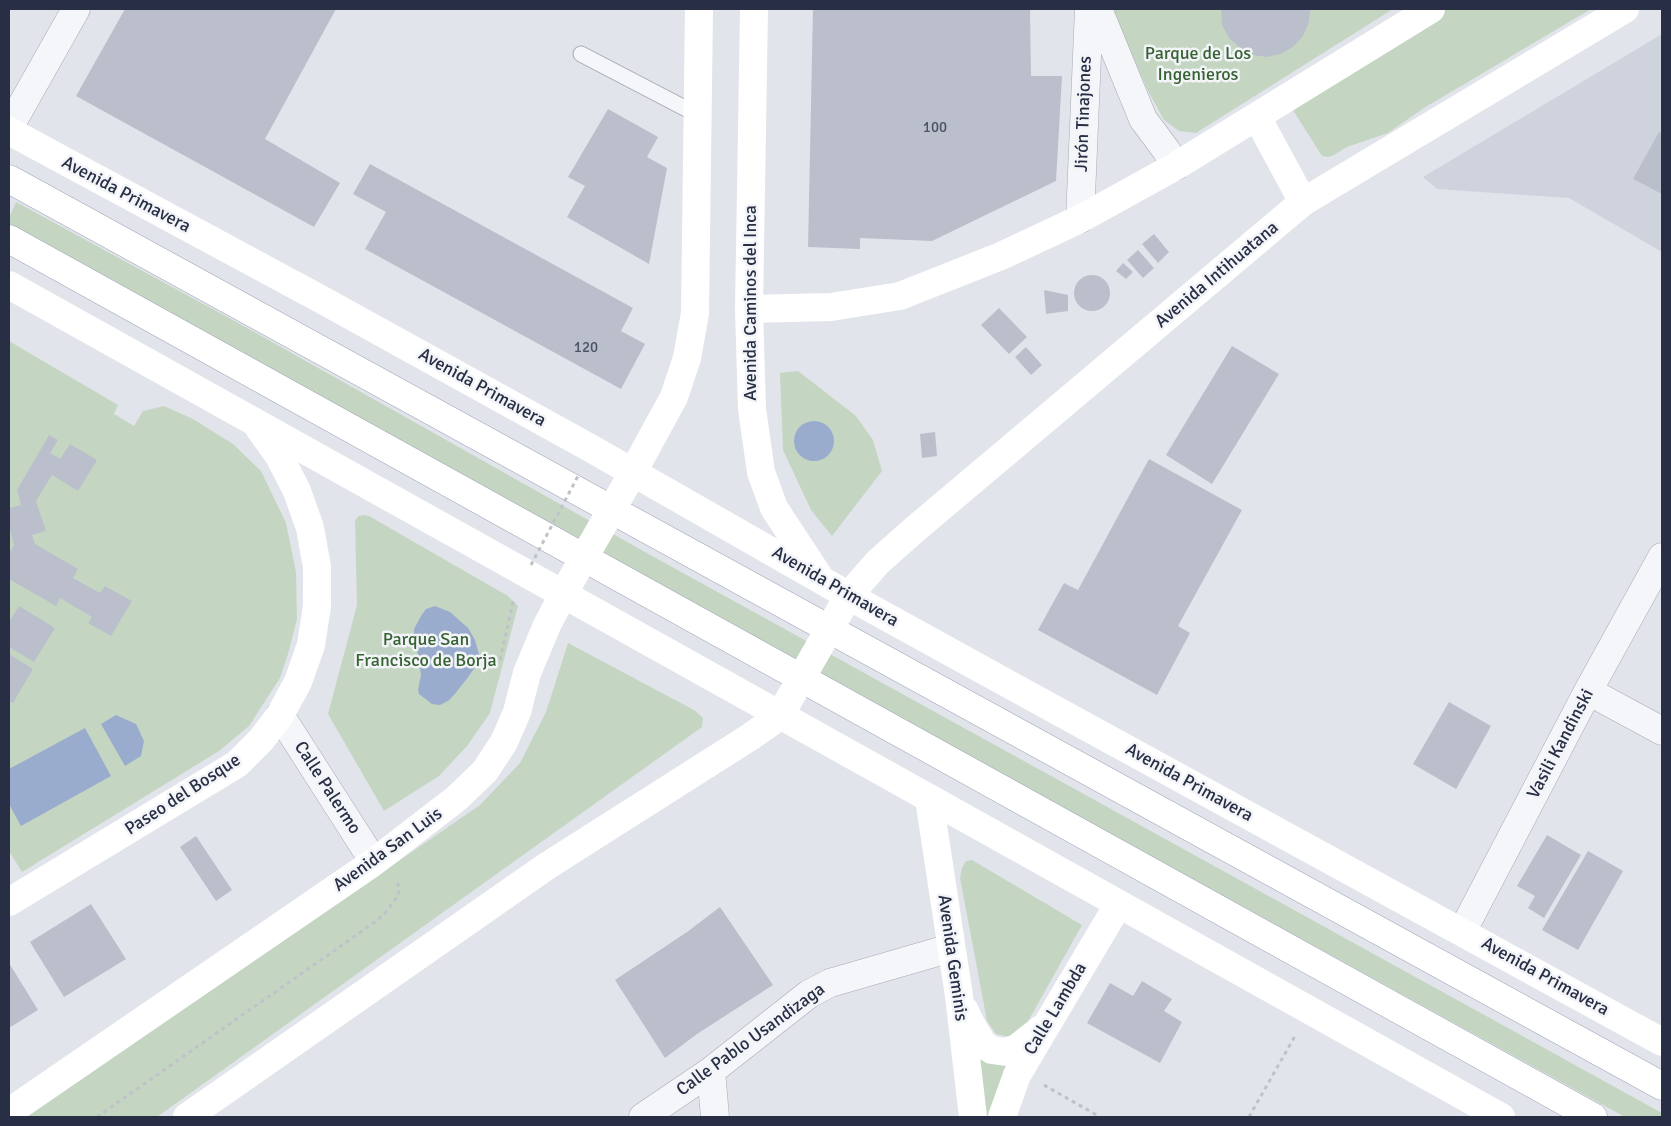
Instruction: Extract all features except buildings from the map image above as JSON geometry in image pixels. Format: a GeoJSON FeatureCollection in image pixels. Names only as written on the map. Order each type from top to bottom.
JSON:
{"type":"FeatureCollection","features":[{"type":"Feature","properties":{"kind":"main road"},"geometry":{"type":"LineString","coordinates":[[630,478],[674,397],[686,358],[695,313],[699,9]]}},
{"type":"Feature","properties":{"kind":"main road","name":"Avenida Caminos del Inca"},"geometry":{"type":"LineString","coordinates":[[754,9],[750,310],[752,409],[761,472],[774,508],[822,580]]}},
{"type":"Feature","properties":{"kind":"main road"},"geometry":{"type":"LineString","coordinates":[[750,310],[831,307],[900,296],[1001,256],[1080,219],[1176,166],[1431,9]]}},
{"type":"Feature","properties":{"kind":"main road","name":"Avenida Intihuatana"},"geometry":{"type":"LineString","coordinates":[[845,601],[878,562],[914,530],[1303,202],[1625,9]]}},
{"type":"Feature","properties":{"kind":"main road"},"geometry":{"type":"LineString","coordinates":[[1257,117],[1303,202]]}},
{"type":"Feature","properties":{"kind":"main road","name":"Avenida Primavera"},"geometry":{"type":"LineString","coordinates":[[9,130],[326,302],[630,478],[822,580],[845,601],[1001,680],[1662,1042]]}},
{"type":"Feature","properties":{"kind":"main road"},"geometry":{"type":"LineString","coordinates":[[9,179],[1662,1086]]}},
{"type":"Feature","properties":{"kind":"main road"},"geometry":{"type":"LineString","coordinates":[[9,240],[1593,1117]]}},
{"type":"Feature","properties":{"kind":"main road"},"geometry":{"type":"LineString","coordinates":[[9,285],[253,421],[567,588],[784,709],[930,799],[1501,1117]]}},
{"type":"Feature","properties":{"kind":"main road","name":"Paseo del Bosque"},"geometry":{"type":"LineString","coordinates":[[9,902],[237,764],[261,740],[280,715],[298,682],[311,645],[317,606],[317,567],[310,528],[297,491],[279,456],[253,421]]}},
{"type":"Feature","properties":{"kind":"main road","name":"Avenida San Luis"},"geometry":{"type":"LineString","coordinates":[[9,1112],[374,862],[457,798],[485,771],[504,742],[517,712],[528,673],[547,625],[630,478]]}},
{"type":"Feature","properties":{"kind":"main road"},"geometry":{"type":"LineString","coordinates":[[187,1117],[547,866],[750,737],[784,709],[845,601]]}},
{"type":"Feature","properties":{"kind":"main road","name":"Avenida Geminis"},"geometry":{"type":"LineString","coordinates":[[930,799],[959,996],[973,1117]]}},
{"type":"Feature","properties":{"kind":"main road","name":"Calle Lambda"},"geometry":{"type":"LineString","coordinates":[[1002,1117],[1017,1076],[1118,905]]}},
{"type":"Feature","properties":{"kind":"main road"},"geometry":{"type":"LineString","coordinates":[[959,996],[977,1034],[984,1044],[992,1050],[1006,1052],[1017,1048],[1048,1023]]}},
{"type":"Feature","properties":{"kind":"street"},"geometry":{"type":"LineString","coordinates":[[9,130],[76,9]]}},
{"type":"Feature","properties":{"kind":"street","name":"Jirón Tinajones"},"geometry":{"type":"LineString","coordinates":[[1080,219],[1088,9]]}},
{"type":"Feature","properties":{"kind":"street","name":"Jirón Tinajones"},"geometry":{"type":"LineString","coordinates":[[1098,9],[1143,119],[1176,166]]}},
{"type":"Feature","properties":{"kind":"street","name":"Vasili Kandinski"},"geometry":{"type":"LineString","coordinates":[[1462,932],[1588,691],[1662,557]]}},
{"type":"Feature","properties":{"kind":"street"},"geometry":{"type":"LineString","coordinates":[[1588,691],[1662,731]]}},
{"type":"Feature","properties":{"kind":"street","name":"Calle Palermo"},"geometry":{"type":"LineString","coordinates":[[280,715],[374,862]]}},
{"type":"Feature","properties":{"kind":"street","name":"Calle Pablo Usandizaga"},"geometry":{"type":"LineString","coordinates":[[643,1117],[711,1071],[809,994],[830,983],[951,948]]}},
{"type":"Feature","properties":{"kind":"street"},"geometry":{"type":"LineString","coordinates":[[711,1071],[715,1117]]}},
{"type":"Feature","properties":{"kind":"lane"},"geometry":{"type":"LineString","coordinates":[[581,54],[698,115]]}},
{"type":"Feature","properties":{"kind":"path"},"geometry":{"type":"LineString","coordinates":[[531,565],[578,476]]}},
{"type":"Feature","properties":{"kind":"path"},"geometry":{"type":"LineString","coordinates":[[1249,1117],[1295,1036]]}},
{"type":"Feature","properties":{"kind":"path"},"geometry":{"type":"LineString","coordinates":[[1017,1076],[1045,1086],[1100,1117]]}},
{"type":"Feature","properties":{"kind":"shaded area"},"geometry":{"type":"Polygon","coordinates":[[[1662,34],[1662,252],[1569,198],[1437,189],[1423,177],[1662,34]]]}},
{"type":"Feature","properties":{"kind":"green space","name":"Parque de Los Ingenieros"},"geometry":{"type":"Polygon","coordinates":[[[1112,9],[1393,9],[1196,133],[1179,131],[1164,120],[1148,91],[1112,9]]]}},
{"type":"Feature","properties":{"kind":"green space"},"geometry":{"type":"Polygon","coordinates":[[[1446,9],[1591,9],[1424,108],[1388,133],[1347,147],[1334,155],[1322,156],[1289,104],[1446,9]]]}},
{"type":"Feature","properties":{"kind":"green space"},"geometry":{"type":"Polygon","coordinates":[[[16,202],[242,325],[645,552],[1662,1113],[1662,1117],[1625,1117],[9,227],[9,218],[16,202]]]}},
{"type":"Feature","properties":{"kind":"green space"},"geometry":{"type":"Polygon","coordinates":[[[9,341],[118,405],[114,414],[134,426],[143,411],[164,406],[193,419],[233,444],[261,471],[286,523],[296,572],[297,619],[288,654],[280,678],[249,726],[219,751],[22,872],[9,851],[9,341]]]}},
{"type":"Feature","properties":{"kind":"green space"},"geometry":{"type":"Polygon","coordinates":[[[798,371],[856,416],[873,440],[882,471],[832,536],[811,510],[783,450],[780,373],[798,371]]]}},
{"type":"Feature","properties":{"kind":"green space","name":"Parque San Francisco de Borja"},"geometry":{"type":"Polygon","coordinates":[[[363,515],[369,516],[508,596],[518,606],[490,713],[467,746],[439,776],[384,811],[328,714],[357,605],[355,520],[363,515]]]}},
{"type":"Feature","properties":{"kind":"green space"},"geometry":{"type":"Polygon","coordinates":[[[568,643],[694,710],[703,718],[702,727],[157,1117],[27,1117],[480,805],[520,763],[546,712],[568,643]]]}},
{"type":"Feature","properties":{"kind":"green space"},"geometry":{"type":"Polygon","coordinates":[[[972,860],[1082,925],[1026,1025],[1009,1037],[996,1034],[987,1021],[960,878],[966,861],[972,860]]]}},
{"type":"Feature","properties":{"kind":"green space"},"geometry":{"type":"Polygon","coordinates":[[[973,1050],[1012,1062],[993,1117],[981,1117],[973,1050]]]}},
{"type":"Feature","properties":{"kind":"water"},"geometry":{"type":"Polygon","coordinates":[[[814,421],[828,427],[834,441],[828,455],[814,461],[800,455],[794,441],[800,427],[814,421]]]}},
{"type":"Feature","properties":{"kind":"water"},"geometry":{"type":"Polygon","coordinates":[[[435,606],[450,612],[468,628],[475,640],[479,654],[475,667],[469,676],[448,701],[440,705],[432,704],[419,694],[421,675],[414,642],[414,629],[421,616],[426,609],[435,606]]]}},
{"type":"Feature","properties":{"kind":"water"},"geometry":{"type":"Polygon","coordinates":[[[116,715],[136,724],[144,741],[141,756],[125,766],[101,724],[116,715]]]}},
{"type":"Feature","properties":{"kind":"water"},"geometry":{"type":"Polygon","coordinates":[[[85,728],[111,776],[21,826],[9,804],[9,769],[85,728]]]}}]}
